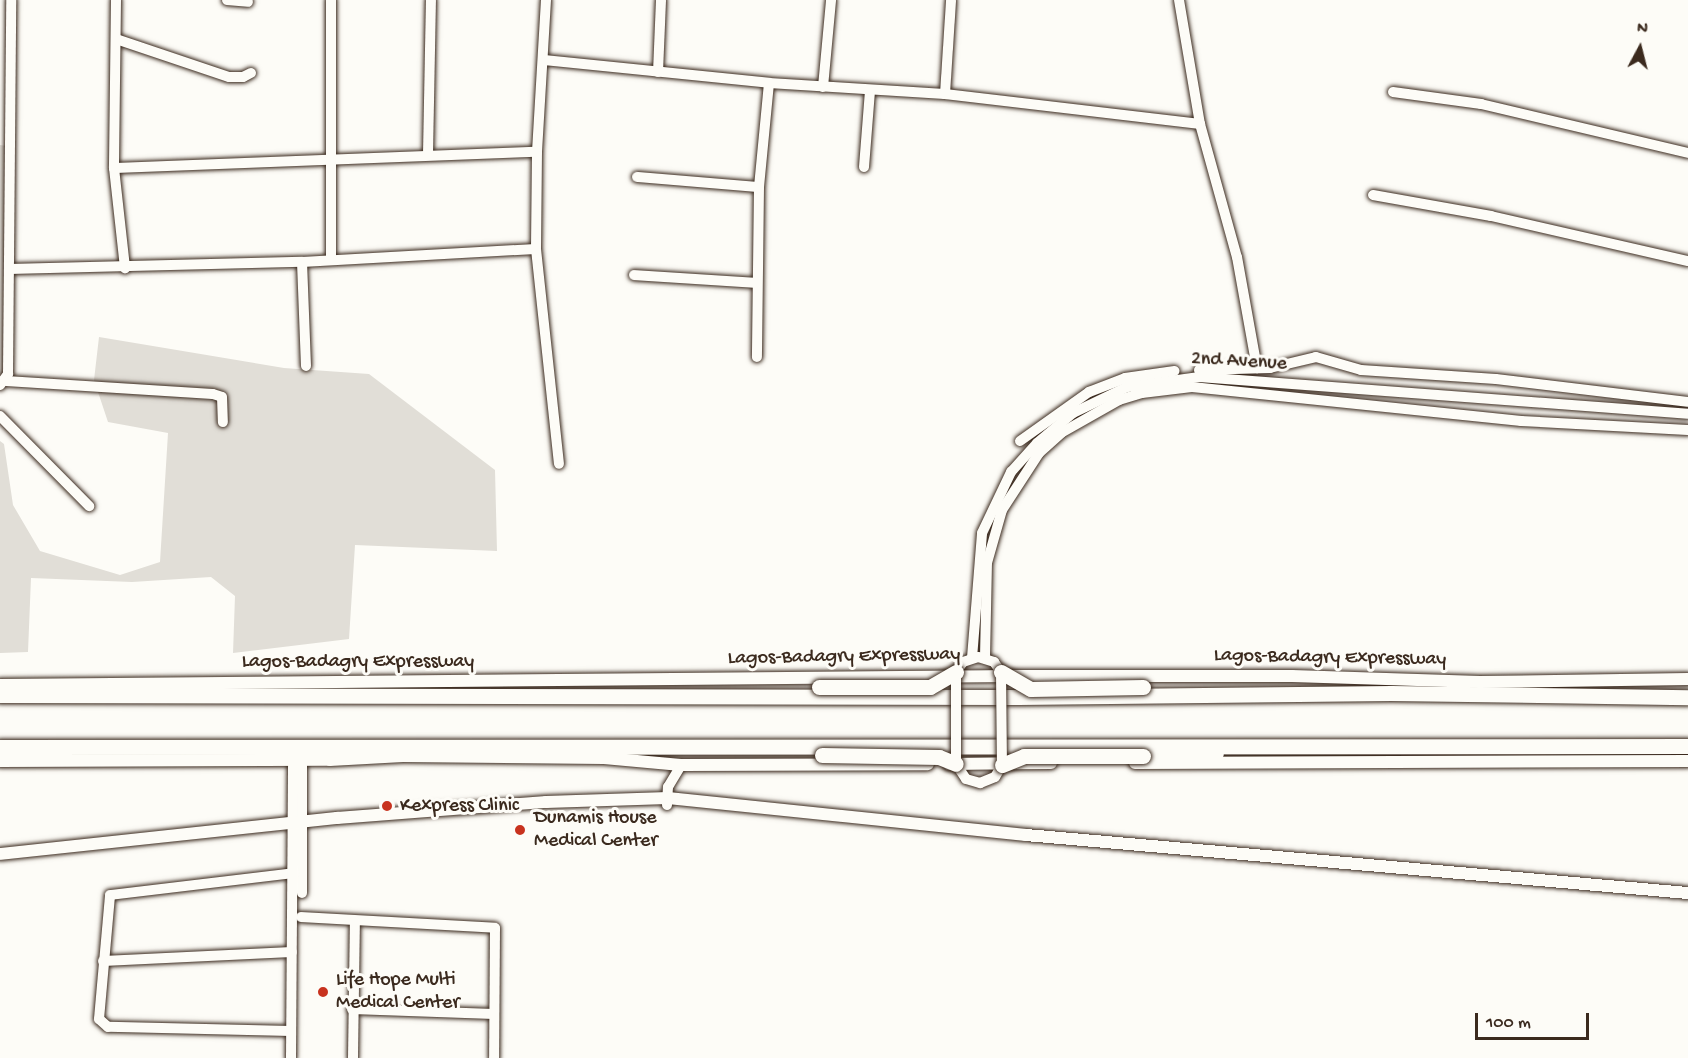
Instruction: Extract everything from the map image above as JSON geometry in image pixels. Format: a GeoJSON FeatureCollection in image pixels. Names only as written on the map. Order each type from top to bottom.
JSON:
{"type":"FeatureCollection","features":[{"type":"Feature","properties":{"kind":"highway"},"geometry":{"type":"LineString","coordinates":[[525,697],[819,687],[930,687],[945,682],[956,672]]}},
{"type":"Feature","properties":{"kind":"highway"},"geometry":{"type":"LineString","coordinates":[[1001,672],[1031,689],[1143,687],[1391,693]]}},
{"type":"Feature","properties":{"kind":"highway","name":"Lagos-Badagry Expressway"},"geometry":{"type":"LineString","coordinates":[[0,694],[525,697],[1391,693],[1688,697]]}},
{"type":"Feature","properties":{"kind":"highway"},"geometry":{"type":"LineString","coordinates":[[542,744],[822,755],[939,757],[956,764]]}},
{"type":"Feature","properties":{"kind":"highway"},"geometry":{"type":"LineString","coordinates":[[0,747],[542,744],[1688,746]]}},
{"type":"Feature","properties":{"kind":"highway"},"geometry":{"type":"LineString","coordinates":[[1002,765],[1024,756],[1143,756],[1377,744]]}},
{"type":"Feature","properties":{"kind":"main road","name":"Lagos-Badagry Expressway"},"geometry":{"type":"LineString","coordinates":[[0,685],[1021,676],[1292,676],[1480,682],[1688,679]]}},
{"type":"Feature","properties":{"kind":"main road"},"geometry":{"type":"LineString","coordinates":[[0,761],[298,760],[414,756],[604,758],[681,765],[1688,761]]}},
{"type":"Feature","properties":{"kind":"main road"},"geometry":{"type":"LineString","coordinates":[[0,854],[546,802],[668,802],[1688,895]]}},
{"type":"Feature","properties":{"kind":"main road"},"geometry":{"type":"LineString","coordinates":[[0,860],[299,825]]}},
{"type":"Feature","properties":{"kind":"street"},"geometry":{"type":"LineString","coordinates":[[11,0],[9,269],[3,383],[213,394],[222,397],[223,422]]}},
{"type":"Feature","properties":{"kind":"street"},"geometry":{"type":"LineString","coordinates":[[117,0],[114,168],[125,268]]}},
{"type":"Feature","properties":{"kind":"street"},"geometry":{"type":"LineString","coordinates":[[227,0],[248,2]]}},
{"type":"Feature","properties":{"kind":"street"},"geometry":{"type":"LineString","coordinates":[[330,0],[331,260]]}},
{"type":"Feature","properties":{"kind":"street"},"geometry":{"type":"LineString","coordinates":[[428,154],[432,0]]}},
{"type":"Feature","properties":{"kind":"street"},"geometry":{"type":"LineString","coordinates":[[546,0],[537,152],[536,249],[559,464]]}},
{"type":"Feature","properties":{"kind":"street"},"geometry":{"type":"LineString","coordinates":[[658,72],[661,0]]}},
{"type":"Feature","properties":{"kind":"street"},"geometry":{"type":"LineString","coordinates":[[824,87],[831,0]]}},
{"type":"Feature","properties":{"kind":"street"},"geometry":{"type":"LineString","coordinates":[[945,94],[951,0]]}},
{"type":"Feature","properties":{"kind":"street"},"geometry":{"type":"LineString","coordinates":[[1179,0],[1200,124],[1237,257],[1257,369]]}},
{"type":"Feature","properties":{"kind":"street"},"geometry":{"type":"LineString","coordinates":[[116,39],[230,77],[243,77],[251,72]]}},
{"type":"Feature","properties":{"kind":"street"},"geometry":{"type":"LineString","coordinates":[[544,60],[769,83],[945,94],[1200,124]]}},
{"type":"Feature","properties":{"kind":"street"},"geometry":{"type":"LineString","coordinates":[[757,357],[759,187],[769,83]]}},
{"type":"Feature","properties":{"kind":"street"},"geometry":{"type":"LineString","coordinates":[[864,167],[870,91]]}},
{"type":"Feature","properties":{"kind":"street"},"geometry":{"type":"LineString","coordinates":[[1393,92],[1481,104],[1688,153]]}},
{"type":"Feature","properties":{"kind":"street"},"geometry":{"type":"LineString","coordinates":[[114,168],[330,157],[537,152]]}},
{"type":"Feature","properties":{"kind":"street"},"geometry":{"type":"LineString","coordinates":[[637,177],[759,187]]}},
{"type":"Feature","properties":{"kind":"street"},"geometry":{"type":"LineString","coordinates":[[1373,195],[1491,216],[1688,261]]}},
{"type":"Feature","properties":{"kind":"street"},"geometry":{"type":"LineString","coordinates":[[9,269],[302,262],[536,249]]}},
{"type":"Feature","properties":{"kind":"street"},"geometry":{"type":"LineString","coordinates":[[302,262],[306,366]]}},
{"type":"Feature","properties":{"kind":"street"},"geometry":{"type":"LineString","coordinates":[[634,275],[757,284]]}},
{"type":"Feature","properties":{"kind":"street"},"geometry":{"type":"LineString","coordinates":[[1020,441],[1089,392],[1125,378],[1159,372],[1257,369],[1316,357],[1361,370],[1496,379],[1688,402]]}},
{"type":"Feature","properties":{"kind":"street","name":"2nd Avenue"},"geometry":{"type":"LineString","coordinates":[[972,658],[982,532],[1011,472],[1073,413],[1127,387],[1177,377],[1688,414]]}},
{"type":"Feature","properties":{"kind":"street","name":"2nd Avenue"},"geometry":{"type":"LineString","coordinates":[[985,657],[987,563],[992,536],[1017,482],[1038,448],[1119,400],[1142,393],[1192,387],[1521,421],[1688,430]]}},
{"type":"Feature","properties":{"kind":"street"},"geometry":{"type":"LineString","coordinates":[[0,416],[89,506]]}},
{"type":"Feature","properties":{"kind":"street"},"geometry":{"type":"LineString","coordinates":[[985,657],[1001,672],[1002,765],[995,777],[980,783],[966,779],[956,764],[956,672],[972,658],[985,657]]}},
{"type":"Feature","properties":{"kind":"street"},"geometry":{"type":"LineString","coordinates":[[297,1058],[301,917],[298,760]]}},
{"type":"Feature","properties":{"kind":"street"},"geometry":{"type":"LineString","coordinates":[[668,802],[668,788],[681,765]]}},
{"type":"Feature","properties":{"kind":"street"},"geometry":{"type":"LineString","coordinates":[[291,1058],[292,952],[299,825]]}},
{"type":"Feature","properties":{"kind":"street"},"geometry":{"type":"LineString","coordinates":[[291,1031],[108,1027],[99,1018],[110,895],[295,873]]}},
{"type":"Feature","properties":{"kind":"street"},"geometry":{"type":"LineString","coordinates":[[301,917],[355,922],[495,928],[494,1058]]}},
{"type":"Feature","properties":{"kind":"street"},"geometry":{"type":"LineString","coordinates":[[352,1058],[355,922]]}},
{"type":"Feature","properties":{"kind":"street"},"geometry":{"type":"LineString","coordinates":[[103,961],[292,952]]}},
{"type":"Feature","properties":{"kind":"street"},"geometry":{"type":"LineString","coordinates":[[352,1009],[494,1014]]}},
{"type":"Feature","properties":{"kind":"shaded area"},"geometry":{"type":"Polygon","coordinates":[[[0,145],[14,147],[3,376],[0,376],[0,145]]]}},
{"type":"Feature","properties":{"kind":"shaded area"},"geometry":{"type":"Polygon","coordinates":[[[99,337],[284,368],[369,374],[495,470],[497,551],[355,545],[349,639],[233,653],[235,596],[211,577],[132,582],[31,578],[28,652],[0,653],[0,441],[4,444],[13,505],[40,551],[120,575],[160,562],[168,433],[108,422],[94,380],[99,337]]]}},
{"type":"Feature","properties":{"kind":"place","name":"Kexpress Clinic"},"geometry":{"type":"Point","coordinates":[387,806]}},
{"type":"Feature","properties":{"kind":"place","name":"Dunamis House Medical Center"},"geometry":{"type":"Point","coordinates":[520,830]}},
{"type":"Feature","properties":{"kind":"place","name":"Life Hope Multi Medical Center"},"geometry":{"type":"Point","coordinates":[323,992]}}]}
